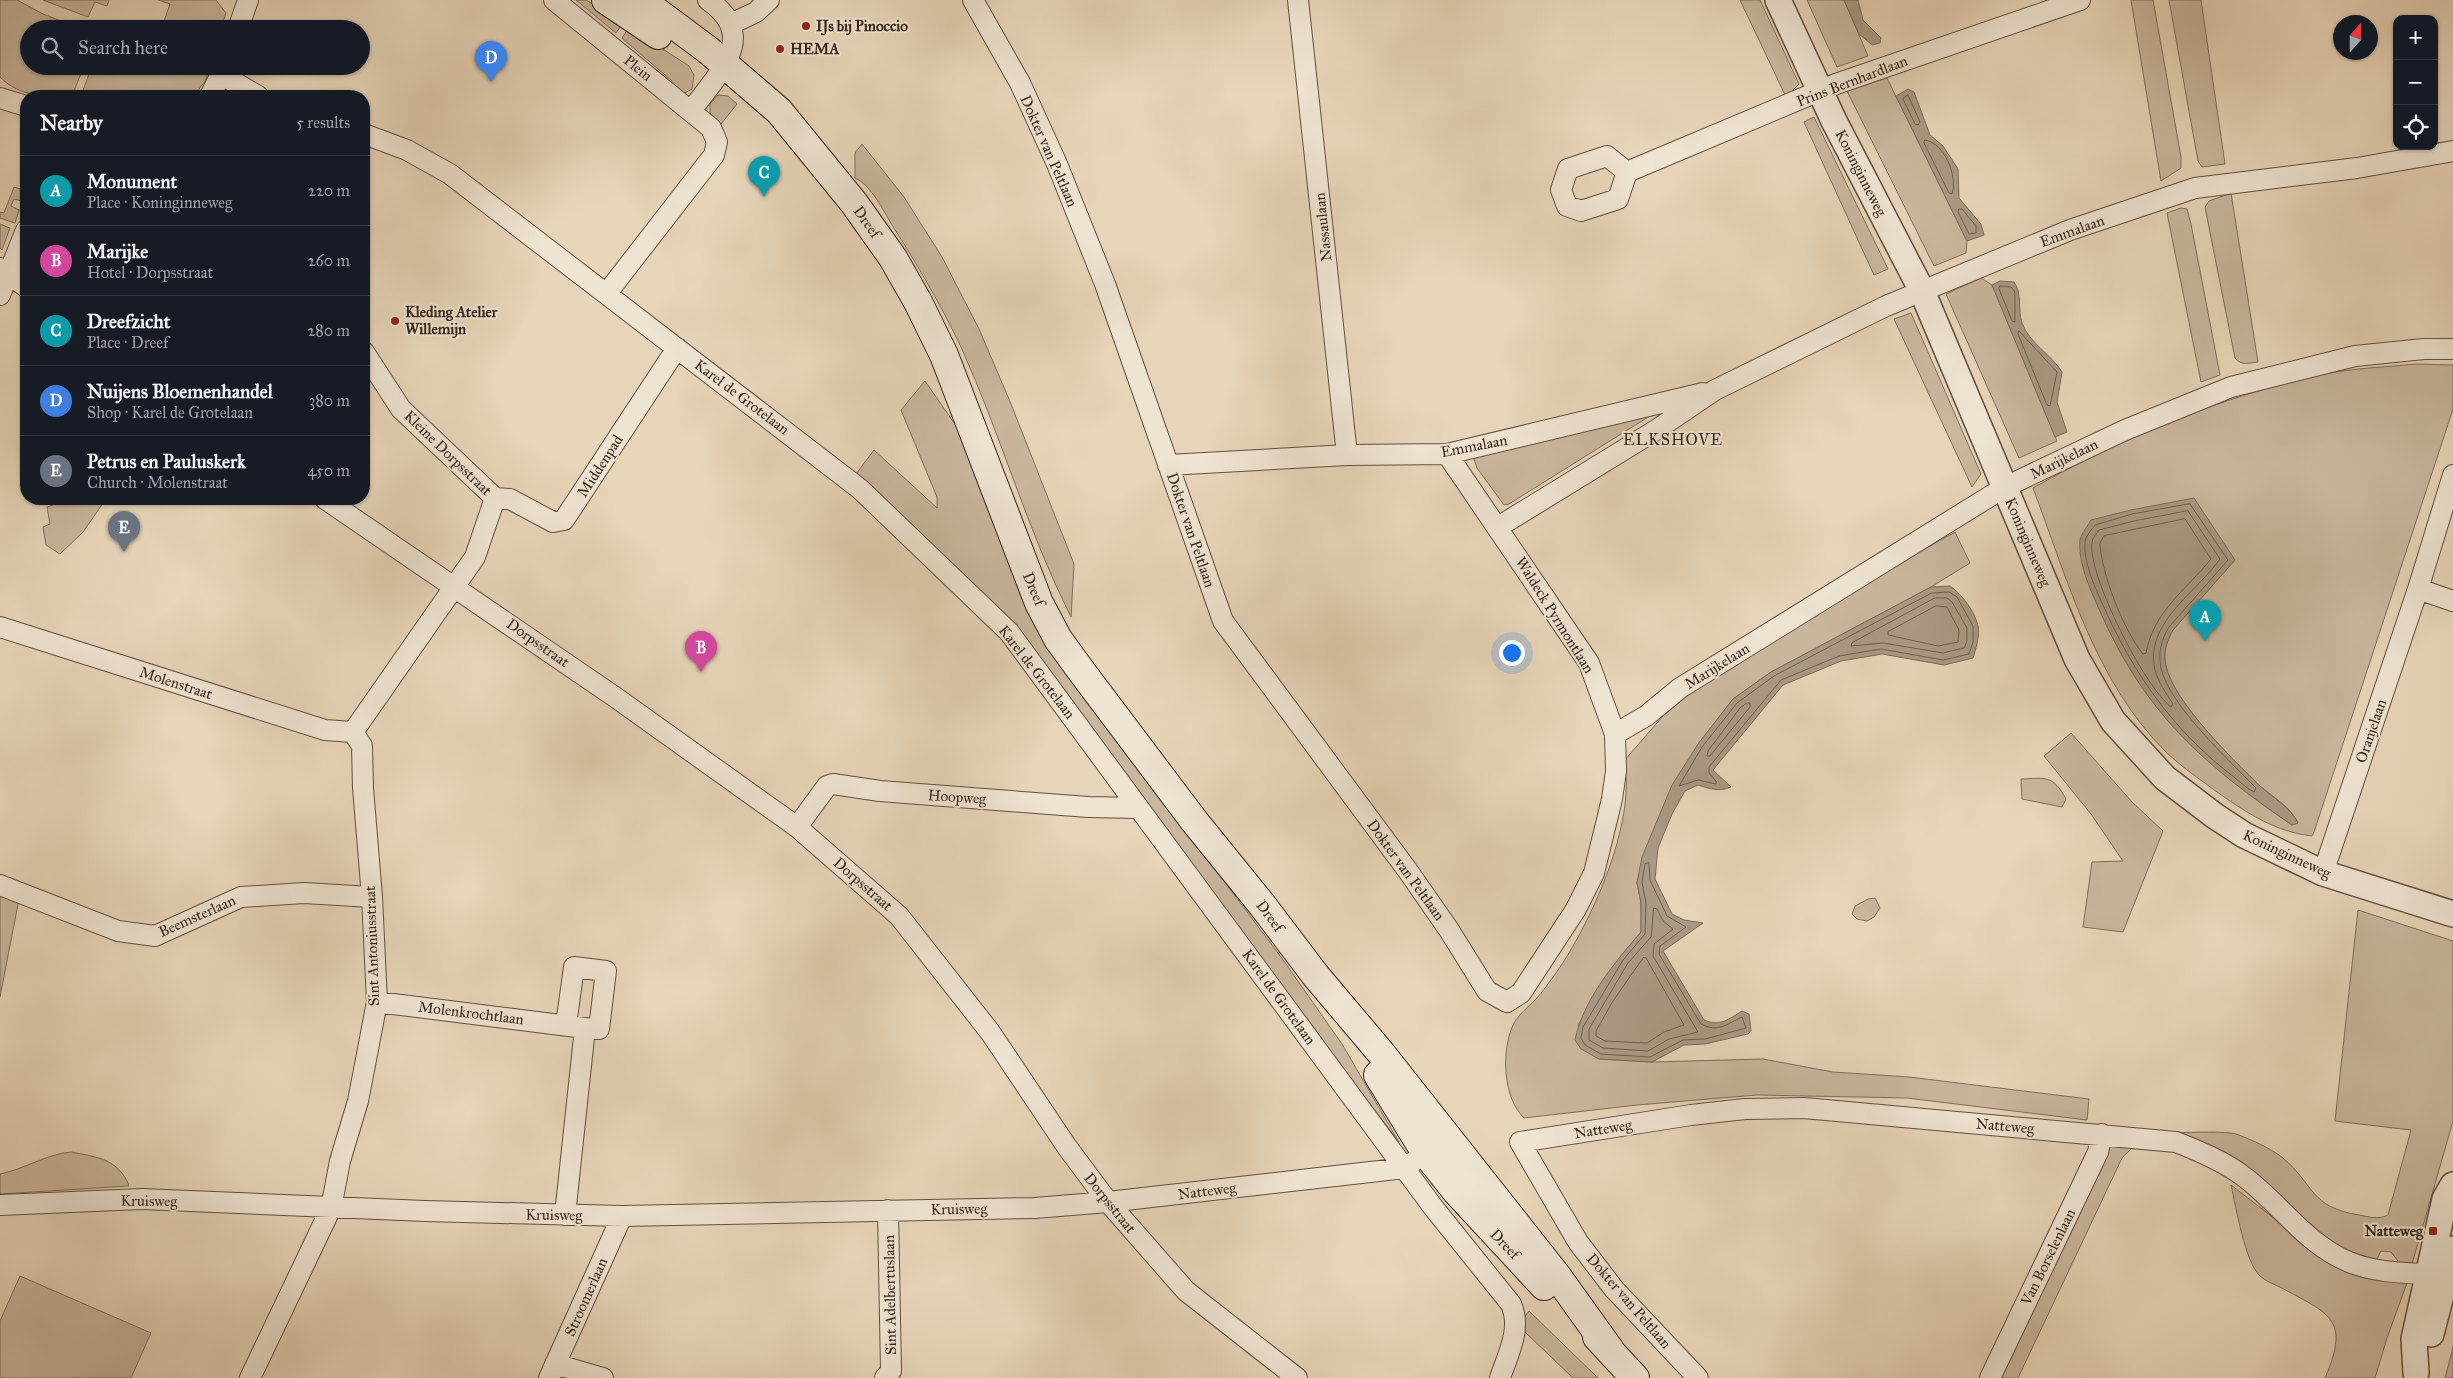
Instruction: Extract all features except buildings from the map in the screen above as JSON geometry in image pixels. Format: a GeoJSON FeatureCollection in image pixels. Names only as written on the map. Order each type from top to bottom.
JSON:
{"type":"FeatureCollection","features":[{"type":"Feature","properties":{"kind":"main road"},"geometry":{"type":"LineString","coordinates":[[606,0],[655,11],[719,71]]}},
{"type":"Feature","properties":{"kind":"main road","name":"Dreef"},"geometry":{"type":"LineString","coordinates":[[719,71],[779,112],[871,227],[893,258],[918,302],[944,355],[1039,603],[1058,639],[1195,822],[1263,906],[1316,976],[1381,1054],[1425,1152],[1557,1276],[1610,1350],[1635,1378]]}},
{"type":"Feature","properties":{"kind":"street"},"geometry":{"type":"LineString","coordinates":[[241,20],[248,0]]}},
{"type":"Feature","properties":{"kind":"street","name":"Plein"},"geometry":{"type":"LineString","coordinates":[[554,0],[691,111]]}},
{"type":"Feature","properties":{"kind":"street"},"geometry":{"type":"LineString","coordinates":[[607,293],[714,155],[717,142],[714,133],[691,111],[719,71],[734,41],[731,24],[722,10],[708,0]]}},
{"type":"Feature","properties":{"kind":"street"},"geometry":{"type":"LineString","coordinates":[[731,24],[756,12],[768,0]]}},
{"type":"Feature","properties":{"kind":"street","name":"Dokter van Peltlaan"},"geometry":{"type":"LineString","coordinates":[[973,0],[1020,83],[1057,164],[1105,284],[1223,621],[1408,871],[1449,930],[1487,991],[1507,1002]]}},
{"type":"Feature","properties":{"kind":"street","name":"Nassaulaan"},"geometry":{"type":"LineString","coordinates":[[1298,0],[1348,455]]}},
{"type":"Feature","properties":{"kind":"street","name":"Koninginneweg"},"geometry":{"type":"LineString","coordinates":[[1778,0],[1821,91],[1922,291],[2077,659],[2118,728],[2165,778],[2214,816],[2244,835],[2323,872],[2453,914]]}},
{"type":"Feature","properties":{"kind":"street","name":"Prins Bernhardlaan"},"geometry":{"type":"LineString","coordinates":[[1627,172],[1821,91],[2080,0]]}},
{"type":"Feature","properties":{"kind":"street"},"geometry":{"type":"LineString","coordinates":[[213,90],[221,75]]}},
{"type":"Feature","properties":{"kind":"street"},"geometry":{"type":"LineString","coordinates":[[229,75],[250,90]]}},
{"type":"Feature","properties":{"kind":"street"},"geometry":{"type":"LineString","coordinates":[[0,98],[20,104]]}},
{"type":"Feature","properties":{"kind":"street","name":"Karel de Grotelaan"},"geometry":{"type":"LineString","coordinates":[[370,136],[407,150],[450,174],[860,489],[1008,632],[1139,808],[1425,1152],[1516,1316],[1513,1339],[1500,1378]]}},
{"type":"Feature","properties":{"kind":"street","name":"Emmalaan"},"geometry":{"type":"LineString","coordinates":[[1498,527],[1656,430],[1715,390],[1886,306],[2070,230],[2195,188],[2357,168],[2453,151]]}},
{"type":"Feature","properties":{"kind":"street"},"geometry":{"type":"LineString","coordinates":[[0,295],[4,271],[20,241]]}},
{"type":"Feature","properties":{"kind":"street"},"geometry":{"type":"LineString","coordinates":[[4,271],[20,283]]}},
{"type":"Feature","properties":{"kind":"street","name":"Middenpad"},"geometry":{"type":"LineString","coordinates":[[495,498],[510,499],[553,522],[564,520],[677,348]]}},
{"type":"Feature","properties":{"kind":"street","name":"Marijkelaan"},"geometry":{"type":"LineString","coordinates":[[1615,734],[1646,716],[1680,688],[2005,487],[2125,430],[2231,387],[2355,356],[2424,349],[2453,349]]}},
{"type":"Feature","properties":{"kind":"street","name":"Kleine Dorpsstraat"},"geometry":{"type":"LineString","coordinates":[[370,361],[401,408],[495,498],[475,556],[455,586]]}},
{"type":"Feature","properties":{"kind":"street","name":"Emmalaan"},"geometry":{"type":"LineString","coordinates":[[1168,465],[1348,455],[1447,454],[1715,390]]}},
{"type":"Feature","properties":{"kind":"street","name":"Waldeck Pyrmontlaan"},"geometry":{"type":"LineString","coordinates":[[1447,454],[1589,663],[1615,734],[1616,771],[1612,799],[1594,873],[1576,909],[1521,993],[1507,1002]]}},
{"type":"Feature","properties":{"kind":"street","name":"Oranjelaan"},"geometry":{"type":"LineString","coordinates":[[2323,872],[2418,589],[2453,475]]}},
{"type":"Feature","properties":{"kind":"street","name":"Dorpsstraat"},"geometry":{"type":"LineString","coordinates":[[334,505],[615,696],[797,827],[900,916],[990,1032],[1067,1147],[1108,1202],[1186,1291],[1297,1378]]}},
{"type":"Feature","properties":{"kind":"street"},"geometry":{"type":"LineString","coordinates":[[353,732],[455,586]]}},
{"type":"Feature","properties":{"kind":"street"},"geometry":{"type":"LineString","coordinates":[[2418,589],[2453,601]]}},
{"type":"Feature","properties":{"kind":"street","name":"Molenstraat"},"geometry":{"type":"LineString","coordinates":[[0,627],[325,730],[353,732]]}},
{"type":"Feature","properties":{"kind":"street","name":"Sint Antoniusstraat"},"geometry":{"type":"LineString","coordinates":[[250,1378],[331,1208],[340,1162],[358,1101],[376,1002],[372,897],[363,788],[362,746],[353,732]]}},
{"type":"Feature","properties":{"kind":"street","name":"Hoopweg"},"geometry":{"type":"LineString","coordinates":[[797,827],[827,786],[833,784],[880,791],[1068,806],[1139,808]]}},
{"type":"Feature","properties":{"kind":"street","name":"Beemsterlaan"},"geometry":{"type":"LineString","coordinates":[[0,885],[118,932],[155,936],[241,897],[304,893],[372,897]]}},
{"type":"Feature","properties":{"kind":"street","name":"Molenkrochtlaan"},"geometry":{"type":"LineString","coordinates":[[376,1002],[576,1026],[565,1215]]}},
{"type":"Feature","properties":{"kind":"street","name":"Natteweg"},"geometry":{"type":"LineString","coordinates":[[1520,1142],[1691,1114],[1745,1109],[1804,1108],[1884,1117],[2102,1134],[2176,1142],[2204,1153],[2244,1176],[2296,1226],[2323,1248],[2350,1262],[2383,1270],[2443,1275]]}},
{"type":"Feature","properties":{"kind":"street","name":"Van Borselenlaan"},"geometry":{"type":"LineString","coordinates":[[1990,1378],[2098,1152],[2102,1134]]}},
{"type":"Feature","properties":{"kind":"street","name":"Dokter van Peltlaan"},"geometry":{"type":"LineString","coordinates":[[1520,1142],[1578,1242],[1614,1289],[1698,1378]]}},
{"type":"Feature","properties":{"kind":"street","name":"Natteweg"},"geometry":{"type":"LineString","coordinates":[[1108,1202],[1425,1152]]}},
{"type":"Feature","properties":{"kind":"street"},"geometry":{"type":"LineString","coordinates":[[2443,1275],[2445,1199],[2453,1185]]}},
{"type":"Feature","properties":{"kind":"street","name":"Kruisweg"},"geometry":{"type":"LineString","coordinates":[[0,1205],[142,1199],[331,1208],[622,1216],[1035,1208],[1108,1202]]}},
{"type":"Feature","properties":{"kind":"street","name":"Sint Adelbertuslaan"},"geometry":{"type":"LineString","coordinates":[[885,1378],[891,1371],[888,1210]]}},
{"type":"Feature","properties":{"kind":"street","name":"Stroomerlaan"},"geometry":{"type":"LineString","coordinates":[[552,1371],[622,1216]]}},
{"type":"Feature","properties":{"kind":"street"},"geometry":{"type":"LineString","coordinates":[[2416,1376],[2414,1339],[2453,1249]]}},
{"type":"Feature","properties":{"kind":"street"},"geometry":{"type":"LineString","coordinates":[[552,1371],[603,1378]]}},
{"type":"Feature","properties":{"kind":"shaded area"},"geometry":{"type":"Polygon","coordinates":[[[0,0],[17,0],[59,20],[20,20],[20,75],[80,75],[74,90],[20,90],[0,77],[0,0]]]}},
{"type":"Feature","properties":{"kind":"shaded area"},"geometry":{"type":"Polygon","coordinates":[[[43,0],[109,0],[107,6],[95,2],[88,17],[43,0]]]}},
{"type":"Feature","properties":{"kind":"shaded area"},"geometry":{"type":"Polygon","coordinates":[[[158,0],[216,0],[226,13],[224,20],[164,20],[170,4],[158,0]]]}},
{"type":"Feature","properties":{"kind":"shaded area"},"geometry":{"type":"Polygon","coordinates":[[[576,0],[586,0],[623,23],[616,33],[576,0]]]}},
{"type":"Feature","properties":{"kind":"shaded area"},"geometry":{"type":"Polygon","coordinates":[[[1740,0],[1760,0],[1799,84],[1786,97],[1740,0]]]}},
{"type":"Feature","properties":{"kind":"shaded area"},"geometry":{"type":"Polygon","coordinates":[[[1807,0],[1844,0],[1868,56],[1837,67],[1807,0]]]}},
{"type":"Feature","properties":{"kind":"shaded area"},"geometry":{"type":"Polygon","coordinates":[[[2131,0],[2153,0],[2181,157],[2181,168],[2161,181],[2131,0]]]}},
{"type":"Feature","properties":{"kind":"shaded area"},"geometry":{"type":"Polygon","coordinates":[[[2169,0],[2201,0],[2225,164],[2202,167],[2198,161],[2169,0]]]}},
{"type":"Feature","properties":{"kind":"shaded area"},"geometry":{"type":"Polygon","coordinates":[[[629,27],[689,66],[694,75],[692,89],[681,95],[673,91],[672,81],[622,38],[629,27]]]}},
{"type":"Feature","properties":{"kind":"shaded area"},"geometry":{"type":"Polygon","coordinates":[[[1885,74],[1967,241],[1966,253],[1934,266],[1847,91],[1885,74]]]}},
{"type":"Feature","properties":{"kind":"shaded area"},"geometry":{"type":"Polygon","coordinates":[[[89,75],[207,75],[198,90],[83,90],[89,75]]]}},
{"type":"Feature","properties":{"kind":"shaded area"},"geometry":{"type":"Polygon","coordinates":[[[718,95],[728,96],[737,104],[721,124],[710,113],[710,104],[718,95]]]}},
{"type":"Feature","properties":{"kind":"shaded area"},"geometry":{"type":"Polygon","coordinates":[[[1814,117],[1888,269],[1874,275],[1804,122],[1814,117]]]}},
{"type":"Feature","properties":{"kind":"shaded area"},"geometry":{"type":"Polygon","coordinates":[[[862,144],[904,197],[942,257],[979,329],[1011,404],[1074,564],[1071,617],[1027,517],[989,414],[961,347],[928,285],[881,205],[866,186],[855,178],[855,153],[862,144]]]}},
{"type":"Feature","properties":{"kind":"shaded area"},"geometry":{"type":"Polygon","coordinates":[[[14,187],[20,189],[20,200],[14,199],[11,206],[19,210],[15,223],[0,218],[0,212],[4,213],[14,187]]]}},
{"type":"Feature","properties":{"kind":"shaded area"},"geometry":{"type":"Polygon","coordinates":[[[2231,193],[2258,362],[2243,363],[2235,358],[2205,207],[2209,201],[2231,193]]]}},
{"type":"Feature","properties":{"kind":"shaded area"},"geometry":{"type":"Polygon","coordinates":[[[2181,208],[2187,209],[2191,224],[2220,375],[2201,382],[2167,213],[2181,208]]]}},
{"type":"Feature","properties":{"kind":"shaded area"},"geometry":{"type":"Polygon","coordinates":[[[0,224],[10,228],[2,250],[0,248],[0,224]]]}},
{"type":"Feature","properties":{"kind":"shaded area"},"geometry":{"type":"Polygon","coordinates":[[[1981,278],[1992,285],[2057,441],[2019,458],[1946,294],[1981,278]]]}},
{"type":"Feature","properties":{"kind":"shaded area"},"geometry":{"type":"Polygon","coordinates":[[[1911,313],[1981,474],[1972,487],[1894,319],[1911,313]]]}},
{"type":"Feature","properties":{"kind":"shaded area"},"geometry":{"type":"Polygon","coordinates":[[[2416,364],[2453,365],[2453,409],[2314,832],[2312,836],[2287,831],[2252,815],[2193,774],[2172,758],[2141,724],[2120,694],[2086,628],[2071,593],[2033,488],[2067,469],[2138,435],[2211,406],[2287,383],[2325,374],[2416,364]],[[2235,560],[2083,566],[2100,610],[2119,649],[2140,684],[2163,715],[2190,744],[2220,771],[2292,825],[2298,823],[2286,807],[2235,762],[2206,730],[2180,696],[2171,680],[2165,661],[2166,648],[2173,630],[2235,560]]]}},
{"type":"Feature","properties":{"kind":"shaded area"},"geometry":{"type":"Polygon","coordinates":[[[925,381],[959,430],[1087,699],[1281,957],[1342,1044],[1399,1142],[969,580],[856,474],[874,450],[937,508],[937,497],[901,410],[925,381]]]}},
{"type":"Feature","properties":{"kind":"shaded area"},"geometry":{"type":"Polygon","coordinates":[[[1661,409],[1509,504],[1504,505],[1477,468],[1474,459],[1478,453],[1661,409]]]}},
{"type":"Feature","properties":{"kind":"shaded area"},"geometry":{"type":"Polygon","coordinates":[[[53,505],[102,505],[83,532],[60,554],[46,545],[43,527],[50,524],[47,507],[53,505]]]}},
{"type":"Feature","properties":{"kind":"shaded area"},"geometry":{"type":"Polygon","coordinates":[[[1955,532],[1970,563],[1931,587],[1771,672],[1733,699],[1698,744],[1637,883],[1641,903],[1641,932],[1620,957],[1578,1025],[1599,1059],[1652,1062],[1763,1059],[1833,1072],[1909,1077],[2089,1099],[2087,1120],[1907,1098],[1757,1095],[1637,1105],[1524,1118],[1517,1109],[1508,1087],[1506,1061],[1509,1036],[1517,1018],[1541,994],[1570,952],[1596,900],[1608,871],[1624,813],[1626,786],[1624,761],[1663,716],[1711,676],[1877,576],[1955,532]]]}},
{"type":"Feature","properties":{"kind":"shaded area"},"geometry":{"type":"Polygon","coordinates":[[[2071,733],[2132,802],[2163,831],[2123,932],[2083,927],[2092,862],[2123,861],[2091,814],[2044,756],[2071,733]]]}},
{"type":"Feature","properties":{"kind":"shaded area"},"geometry":{"type":"Polygon","coordinates":[[[2021,779],[2043,779],[2053,782],[2066,799],[2062,807],[2022,799],[2021,779]]]}},
{"type":"Feature","properties":{"kind":"shaded area"},"geometry":{"type":"Polygon","coordinates":[[[1,892],[19,899],[0,997],[0,897],[1,892]]]}},
{"type":"Feature","properties":{"kind":"shaded area"},"geometry":{"type":"Polygon","coordinates":[[[1875,898],[1880,908],[1874,917],[1867,921],[1857,919],[1852,914],[1855,906],[1868,899],[1875,898]]]}},
{"type":"Feature","properties":{"kind":"shaded area"},"geometry":{"type":"Polygon","coordinates":[[[2358,910],[2453,941],[2453,1121],[2412,1264],[2401,1265],[2391,1252],[2381,1251],[2375,1263],[2349,1254],[2163,1133],[2214,1132],[2239,1135],[2256,1142],[2283,1158],[2314,1194],[2331,1207],[2377,1218],[2388,1215],[2411,1130],[2335,1121],[2358,910]]]}},
{"type":"Feature","properties":{"kind":"shaded area"},"geometry":{"type":"Polygon","coordinates":[[[2136,1144],[2122,1158],[2018,1378],[1994,1378],[2104,1145],[2136,1144]]]}},
{"type":"Feature","properties":{"kind":"shaded area"},"geometry":{"type":"Polygon","coordinates":[[[71,1152],[98,1158],[113,1165],[125,1177],[129,1186],[0,1194],[0,1174],[62,1153],[71,1152]]]}},
{"type":"Feature","properties":{"kind":"shaded area"},"geometry":{"type":"Polygon","coordinates":[[[2231,1185],[2305,1242],[2303,1245],[2320,1257],[2408,1280],[2375,1378],[2325,1378],[2333,1358],[2336,1342],[2335,1330],[2331,1320],[2311,1304],[2260,1276],[2250,1259],[2246,1247],[2231,1185]]]}},
{"type":"Feature","properties":{"kind":"shaded area"},"geometry":{"type":"Polygon","coordinates":[[[20,1276],[151,1333],[131,1378],[0,1378],[0,1321],[20,1276]]]}},
{"type":"Feature","properties":{"kind":"shaded area"},"geometry":{"type":"Polygon","coordinates":[[[1529,1311],[1598,1378],[1573,1378],[1525,1332],[1525,1316],[1529,1311]]]}},
{"type":"Feature","properties":{"kind":"shaded area"},"geometry":{"type":"Polygon","coordinates":[[[2453,1348],[2453,1378],[2445,1378],[2453,1348]]]}},
{"type":"Feature","properties":{"kind":"water"},"geometry":{"type":"Polygon","coordinates":[[[1844,0],[1858,0],[1863,20],[1881,38],[1880,43],[1872,45],[1859,34],[1844,0]]]}},
{"type":"Feature","properties":{"kind":"water"},"geometry":{"type":"Polygon","coordinates":[[[1908,89],[1914,92],[1930,135],[1943,146],[1958,169],[1959,198],[1981,224],[1984,235],[1967,241],[1896,96],[1908,89]]]}},
{"type":"Feature","properties":{"kind":"water"},"geometry":{"type":"Polygon","coordinates":[[[2000,281],[2014,282],[2017,287],[2022,323],[2025,330],[2062,372],[2057,402],[2067,432],[2055,437],[1992,285],[2000,281]]]}},
{"type":"Feature","properties":{"kind":"water"},"geometry":{"type":"Polygon","coordinates":[[[2194,498],[2235,560],[2173,630],[2166,648],[2166,666],[2171,680],[2192,713],[2235,762],[2291,813],[2298,823],[2292,825],[2259,802],[2203,756],[2178,732],[2156,706],[2136,678],[2117,646],[2085,576],[2080,540],[2091,520],[2194,498]]]}},
{"type":"Feature","properties":{"kind":"water"},"geometry":{"type":"Polygon","coordinates":[[[1950,586],[1967,604],[1978,626],[1973,658],[1944,665],[1882,654],[1841,661],[1783,685],[1713,770],[1731,787],[1718,790],[1698,785],[1685,791],[1672,814],[1658,848],[1655,879],[1672,914],[1684,920],[1703,923],[1663,951],[1704,1020],[1715,1023],[1720,1022],[1742,1011],[1749,1014],[1751,1031],[1748,1034],[1705,1044],[1684,1045],[1652,1062],[1599,1059],[1581,1049],[1575,1040],[1585,1010],[1601,982],[1641,932],[1641,903],[1637,883],[1642,857],[1672,785],[1698,744],[1733,699],[1771,672],[1931,587],[1950,586]]]}},
{"type":"Feature","properties":{"kind":"place","name":"IJs bij Pinoccio"},"geometry":{"type":"Point","coordinates":[806,26]}},
{"type":"Feature","properties":{"kind":"place","name":"HEMA"},"geometry":{"type":"Point","coordinates":[780,49]}},
{"type":"Feature","properties":{"kind":"place","name":"Nuijens Bloemenhandel"},"geometry":{"type":"Point","coordinates":[491,82]}},
{"type":"Feature","properties":{"kind":"place","name":"Dreefzicht"},"geometry":{"type":"Point","coordinates":[764,197]}},
{"type":"Feature","properties":{"kind":"place","name":"Kleding Atelier Willemijn"},"geometry":{"type":"Point","coordinates":[395,321]}},
{"type":"Feature","properties":{"kind":"place","name":"Petrus en Pauluskerk"},"geometry":{"type":"Point","coordinates":[124,552]}},
{"type":"Feature","properties":{"kind":"place","name":"Monument"},"geometry":{"type":"Point","coordinates":[2205,641]}},
{"type":"Feature","properties":{"kind":"place","name":"Marijke"},"geometry":{"type":"Point","coordinates":[701,672]}},
{"type":"Feature","properties":{"kind":"place","name":"Natteweg"},"geometry":{"type":"Point","coordinates":[2433,1231]}},
{"type":"Feature","properties":{"kind":"district","name":"ELKSHOVE"},"geometry":{"type":"Point","coordinates":[1673,439]}}]}
